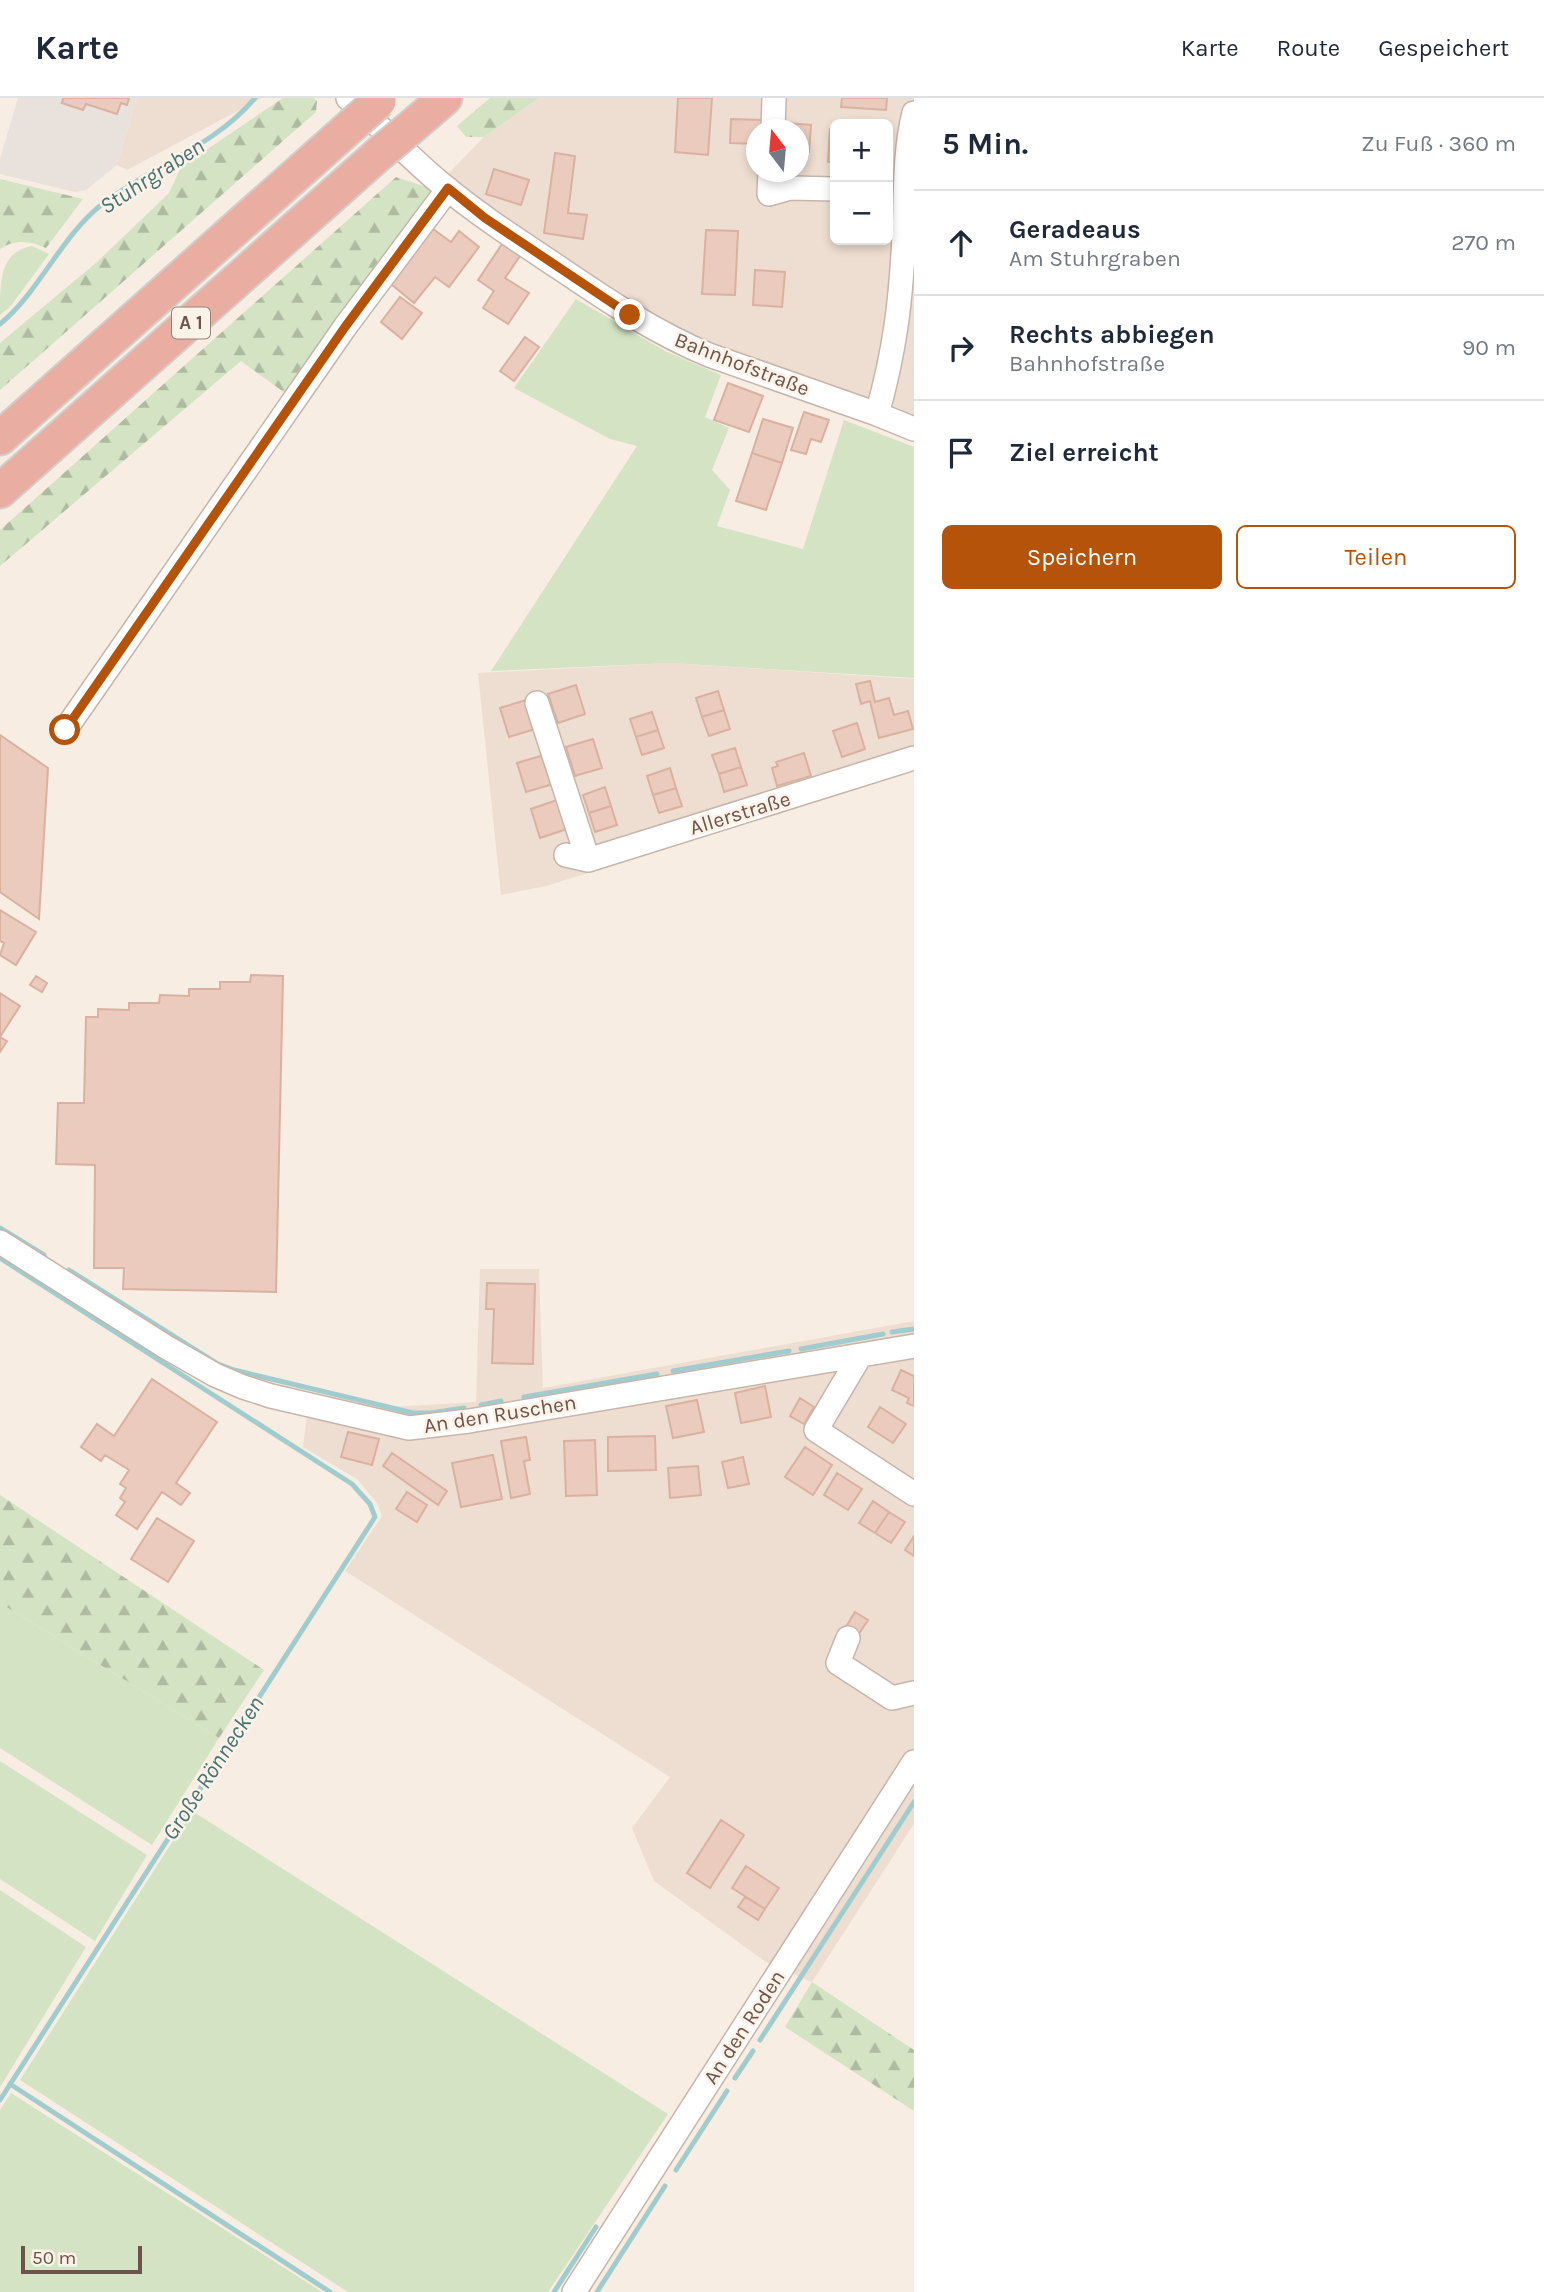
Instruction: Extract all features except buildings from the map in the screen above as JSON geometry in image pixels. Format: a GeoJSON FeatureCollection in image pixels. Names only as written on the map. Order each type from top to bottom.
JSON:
{"type":"FeatureCollection","features":[{"type":"Feature","properties":{"kind":"highway","name":"A 1"},"geometry":{"type":"LineString","coordinates":[[0,491],[445,98]]}},
{"type":"Feature","properties":{"kind":"highway","name":"A 1"},"geometry":{"type":"LineString","coordinates":[[0,438],[365,105]]}},
{"type":"Feature","properties":{"kind":"street"},"geometry":{"type":"LineString","coordinates":[[774,119],[775,98]]}},
{"type":"Feature","properties":{"kind":"street","name":"Bahnhofstraße"},"geometry":{"type":"LineString","coordinates":[[365,105],[448,188],[485,218],[621,309],[688,346],[914,429]]}},
{"type":"Feature","properties":{"kind":"street"},"geometry":{"type":"LineString","coordinates":[[877,414],[890,367],[905,337],[901,305],[909,262],[904,184],[914,113]]}},
{"type":"Feature","properties":{"kind":"street"},"geometry":{"type":"LineString","coordinates":[[770,182],[769,194],[790,188],[830,189]]}},
{"type":"Feature","properties":{"kind":"street"},"geometry":{"type":"LineString","coordinates":[[65,730],[345,327],[448,188]]}},
{"type":"Feature","properties":{"kind":"street","name":"Allerstraße"},"geometry":{"type":"LineString","coordinates":[[537,703],[577,858],[914,758]]}},
{"type":"Feature","properties":{"kind":"street","name":"An den Ruschen"},"geometry":{"type":"LineString","coordinates":[[0,1242],[215,1375],[271,1396],[410,1428],[469,1421],[914,1346]]}},
{"type":"Feature","properties":{"kind":"street"},"geometry":{"type":"LineString","coordinates":[[860,1356],[816,1430],[914,1494]]}},
{"type":"Feature","properties":{"kind":"street"},"geometry":{"type":"LineString","coordinates":[[848,1638],[838,1663],[892,1698],[914,1693]]}},
{"type":"Feature","properties":{"kind":"street","name":"An den Roden"},"geometry":{"type":"LineString","coordinates":[[574,2292],[914,1762]]}},
{"type":"Feature","properties":{"kind":"shaded area"},"geometry":{"type":"Polygon","coordinates":[[[18,98],[137,98],[117,165],[86,190],[75,192],[0,174],[0,159],[18,98]]]}},
{"type":"Feature","properties":{"kind":"shaded area"},"geometry":{"type":"Polygon","coordinates":[[[137,98],[262,98],[127,170],[117,165],[137,98]]]}},
{"type":"Feature","properties":{"kind":"shaded area"},"geometry":{"type":"Polygon","coordinates":[[[539,98],[914,98],[914,424],[684,338],[637,312],[446,176],[484,137],[539,98]]]}},
{"type":"Feature","properties":{"kind":"shaded area"},"geometry":{"type":"Polygon","coordinates":[[[670,663],[914,679],[914,767],[777,814],[546,886],[501,895],[478,673],[670,663]]]}},
{"type":"Feature","properties":{"kind":"shaded area"},"geometry":{"type":"Polygon","coordinates":[[[480,1269],[539,1269],[543,1388],[914,1321],[914,1824],[812,1982],[767,1963],[654,1881],[632,1828],[670,1777],[345,1571],[382,1516],[377,1503],[357,1479],[303,1447],[309,1398],[373,1408],[476,1402],[480,1269]]]}},
{"type":"Feature","properties":{"kind":"green space"},"geometry":{"type":"Polygon","coordinates":[[[283,98],[314,98],[317,101],[316,112],[0,390],[0,343],[97,262],[169,193],[181,167],[283,98]]]}},
{"type":"Feature","properties":{"kind":"green space"},"geometry":{"type":"Polygon","coordinates":[[[490,98],[539,98],[484,137],[466,137],[457,126],[490,98]]]}},
{"type":"Feature","properties":{"kind":"green space"},"geometry":{"type":"Polygon","coordinates":[[[396,177],[435,190],[289,396],[241,361],[0,566],[0,530],[396,177]]]}},
{"type":"Feature","properties":{"kind":"green space"},"geometry":{"type":"Polygon","coordinates":[[[0,179],[83,199],[46,248],[23,242],[0,249],[0,179]]]}},
{"type":"Feature","properties":{"kind":"green space"},"geometry":{"type":"Polygon","coordinates":[[[32,246],[49,254],[10,307],[0,315],[0,290],[8,261],[21,249],[32,246]]]}},
{"type":"Feature","properties":{"kind":"green space"},"geometry":{"type":"Polygon","coordinates":[[[576,299],[665,351],[721,375],[705,417],[729,428],[712,470],[730,490],[717,526],[803,549],[844,420],[914,447],[914,678],[670,663],[491,671],[637,446],[610,439],[514,388],[576,299]]]}},
{"type":"Feature","properties":{"kind":"green space"},"geometry":{"type":"Polygon","coordinates":[[[0,1495],[264,1670],[219,1738],[0,1603],[0,1495]]]}},
{"type":"Feature","properties":{"kind":"green space"},"geometry":{"type":"Polygon","coordinates":[[[0,1603],[219,1738],[152,1845],[0,1748],[0,1603]]]}},
{"type":"Feature","properties":{"kind":"green space"},"geometry":{"type":"Polygon","coordinates":[[[0,1761],[147,1855],[95,1941],[0,1879],[0,1761]]]}},
{"type":"Feature","properties":{"kind":"green space"},"geometry":{"type":"Polygon","coordinates":[[[192,1811],[668,2114],[548,2292],[348,2292],[20,2080],[192,1811]]]}},
{"type":"Feature","properties":{"kind":"green space"},"geometry":{"type":"Polygon","coordinates":[[[0,1890],[86,1947],[0,2087],[0,1890]]]}},
{"type":"Feature","properties":{"kind":"green space"},"geometry":{"type":"Polygon","coordinates":[[[812,1982],[914,2050],[914,2111],[785,2027],[812,1982]]]}},
{"type":"Feature","properties":{"kind":"green space"},"geometry":{"type":"Polygon","coordinates":[[[11,2093],[322,2292],[0,2292],[0,2110],[11,2093]]]}},
{"type":"Feature","properties":{"kind":"waterway","name":"Stuhrgraben"},"geometry":{"type":"LineString","coordinates":[[0,324],[27,296],[74,233],[101,205],[221,130],[255,98]]}},
{"type":"Feature","properties":{"kind":"waterway"},"geometry":{"type":"LineString","coordinates":[[0,1228],[44,1255]]}},
{"type":"Feature","properties":{"kind":"waterway","name":"Große Rönnecken"},"geometry":{"type":"LineString","coordinates":[[0,1258],[352,1484],[370,1504],[375,1517],[0,2100]]}},
{"type":"Feature","properties":{"kind":"waterway"},"geometry":{"type":"LineString","coordinates":[[69,1270],[218,1364],[234,1370],[413,1413],[464,1408]]}},
{"type":"Feature","properties":{"kind":"waterway"},"geometry":{"type":"LineString","coordinates":[[892,1332],[914,1329]]}},
{"type":"Feature","properties":{"kind":"waterway"},"geometry":{"type":"LineString","coordinates":[[801,1349],[883,1334]]}},
{"type":"Feature","properties":{"kind":"waterway"},"geometry":{"type":"LineString","coordinates":[[673,1371],[789,1351]]}},
{"type":"Feature","properties":{"kind":"waterway"},"geometry":{"type":"LineString","coordinates":[[524,1397],[657,1374]]}},
{"type":"Feature","properties":{"kind":"waterway"},"geometry":{"type":"LineString","coordinates":[[481,1405],[501,1401]]}},
{"type":"Feature","properties":{"kind":"waterway"},"geometry":{"type":"LineString","coordinates":[[760,2040],[914,1802]]}},
{"type":"Feature","properties":{"kind":"waterway"},"geometry":{"type":"LineString","coordinates":[[735,2078],[753,2051]]}},
{"type":"Feature","properties":{"kind":"waterway","name":"Große Rönnecken"},"geometry":{"type":"LineString","coordinates":[[10,2084],[330,2292]]}},
{"type":"Feature","properties":{"kind":"waterway"},"geometry":{"type":"LineString","coordinates":[[676,2170],[727,2091]]}},
{"type":"Feature","properties":{"kind":"waterway"},"geometry":{"type":"LineString","coordinates":[[597,2292],[665,2186]]}},
{"type":"Feature","properties":{"kind":"waterway"},"geometry":{"type":"LineString","coordinates":[[554,2292],[596,2227]]}},
{"type":"Feature","properties":{"kind":"route"},"geometry":{"type":"LineString","coordinates":[[65,730],[345,327],[448,188],[485,218],[630,315]]}}]}
